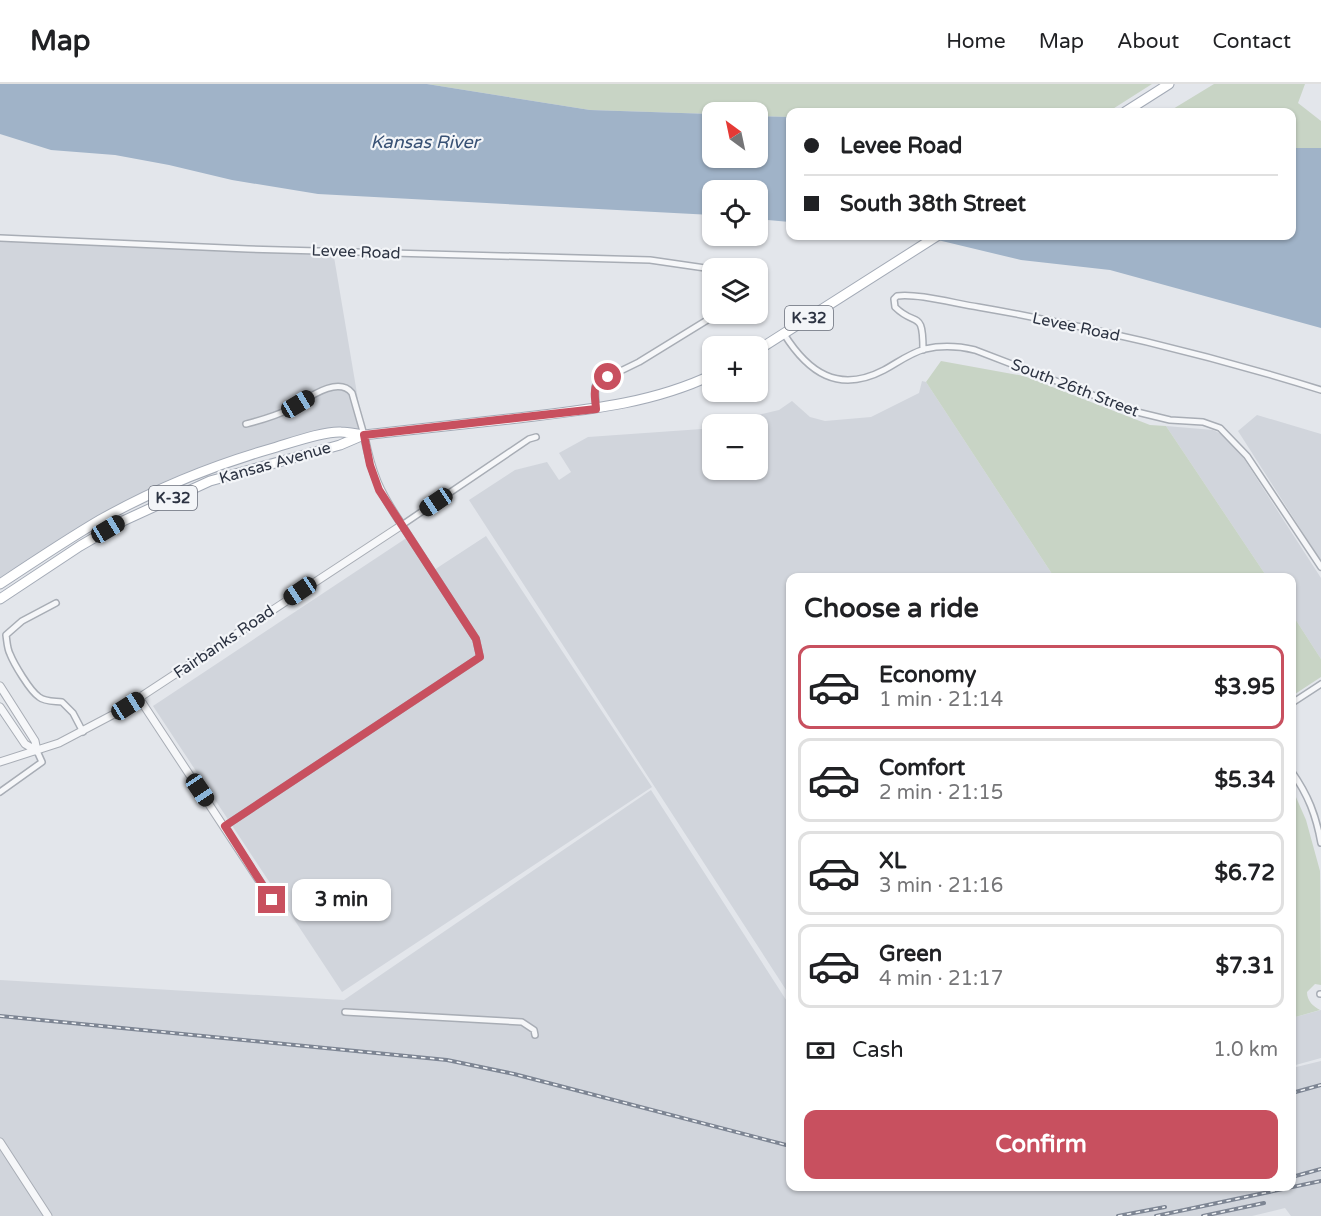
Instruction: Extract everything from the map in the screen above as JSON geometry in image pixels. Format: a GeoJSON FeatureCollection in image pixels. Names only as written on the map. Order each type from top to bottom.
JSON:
{"type":"FeatureCollection","features":[{"type":"Feature","properties":{"kind":"main road"},"geometry":{"type":"LineString","coordinates":[[1131,108],[1169,84]]}},
{"type":"Feature","properties":{"kind":"main road","name":"K-32"},"geometry":{"type":"LineString","coordinates":[[768,344],[931,240]]}},
{"type":"Feature","properties":{"kind":"main road","name":"Kansas Avenue"},"geometry":{"type":"LineString","coordinates":[[0,584],[102,519],[187,478],[239,458],[297,441],[339,432],[364,435],[596,409],[644,400],[702,379]]}},
{"type":"Feature","properties":{"kind":"main road","name":"Kansas Avenue"},"geometry":{"type":"LineString","coordinates":[[0,599],[80,546],[123,521],[210,481],[339,445],[364,435]]}},
{"type":"Feature","properties":{"kind":"street","name":"Levee Road"},"geometry":{"type":"LineString","coordinates":[[0,238],[248,249],[650,260],[702,268]]}},
{"type":"Feature","properties":{"kind":"street","name":"Levee Road"},"geometry":{"type":"LineString","coordinates":[[923,350],[920,322],[895,307],[894,299],[897,296],[963,305],[1061,324],[1219,360],[1321,390]]}},
{"type":"Feature","properties":{"kind":"street"},"geometry":{"type":"LineString","coordinates":[[596,409],[595,387],[598,382],[639,362],[702,323]]}},
{"type":"Feature","properties":{"kind":"street","name":"South 26th Street"},"geometry":{"type":"LineString","coordinates":[[784,334],[801,359],[813,369],[838,379],[873,375],[923,350],[949,346],[975,350],[1137,412],[1158,418],[1203,422],[1220,428],[1247,456],[1321,567]]}},
{"type":"Feature","properties":{"kind":"street"},"geometry":{"type":"LineString","coordinates":[[225,826],[480,657],[476,639],[379,490],[349,389],[341,386],[332,387],[280,413],[246,424]]}},
{"type":"Feature","properties":{"kind":"street","name":"Fairbanks Road"},"geometry":{"type":"LineString","coordinates":[[0,762],[37,751],[83,732],[139,698],[529,439],[536,437]]}},
{"type":"Feature","properties":{"kind":"street"},"geometry":{"type":"LineString","coordinates":[[56,603],[22,621],[6,635],[6,641],[9,654],[32,690],[46,700],[62,702],[73,713],[83,732]]}},
{"type":"Feature","properties":{"kind":"street"},"geometry":{"type":"LineString","coordinates":[[1296,700],[1321,684]]}},
{"type":"Feature","properties":{"kind":"street"},"geometry":{"type":"LineString","coordinates":[[0,686],[35,741],[42,762],[0,792]]}},
{"type":"Feature","properties":{"kind":"street"},"geometry":{"type":"LineString","coordinates":[[139,698],[272,900]]}},
{"type":"Feature","properties":{"kind":"street"},"geometry":{"type":"LineString","coordinates":[[0,706],[25,744],[37,751]]}},
{"type":"Feature","properties":{"kind":"street"},"geometry":{"type":"LineString","coordinates":[[1296,777],[1317,819],[1321,843]]}},
{"type":"Feature","properties":{"kind":"street"},"geometry":{"type":"LineString","coordinates":[[345,1012],[522,1022],[534,1030],[535,1035]]}},
{"type":"Feature","properties":{"kind":"street"},"geometry":{"type":"LineString","coordinates":[[0,1142],[48,1216]]}},
{"type":"Feature","properties":{"kind":"shaded area"},"geometry":{"type":"Polygon","coordinates":[[[0,240],[333,251],[364,435],[339,432],[297,441],[143,498],[0,584],[0,240]]]}},
{"type":"Feature","properties":{"kind":"shaded area"},"geometry":{"type":"Polygon","coordinates":[[[922,381],[926,382],[1051,573],[786,573],[786,990],[469,500],[515,470],[547,462],[559,480],[571,472],[559,453],[588,437],[702,429],[702,480],[768,480],[768,414],[762,414],[779,410],[792,401],[810,417],[825,421],[871,417],[919,393],[922,381]]]}},
{"type":"Feature","properties":{"kind":"shaded area"},"geometry":{"type":"Polygon","coordinates":[[[1257,415],[1321,434],[1321,561],[1238,431],[1257,415]]]}},
{"type":"Feature","properties":{"kind":"shaded area"},"geometry":{"type":"Polygon","coordinates":[[[1166,426],[1213,430],[1227,437],[1237,448],[1321,578],[1321,659],[1296,620],[1296,573],[1264,573],[1166,426]]]}},
{"type":"Feature","properties":{"kind":"shaded area"},"geometry":{"type":"Polygon","coordinates":[[[411,535],[434,570],[486,536],[652,787],[342,992],[153,706],[411,535]]]}},
{"type":"Feature","properties":{"kind":"shaded area"},"geometry":{"type":"Polygon","coordinates":[[[651,790],[786,1000],[786,1191],[1296,1191],[1296,1067],[1321,1061],[1321,1216],[1291,1216],[1285,1208],[1252,1216],[0,1216],[0,980],[344,1000],[651,790]]]}},
{"type":"Feature","properties":{"kind":"shaded area"},"geometry":{"type":"Polygon","coordinates":[[[1321,1010],[1321,1058],[1296,1065],[1296,1017],[1321,1010]]]}},
{"type":"Feature","properties":{"kind":"green space"},"geometry":{"type":"Polygon","coordinates":[[[427,84],[1152,84],[1114,108],[786,108],[786,117],[768,116],[768,102],[702,102],[702,114],[590,110],[427,84]]]}},
{"type":"Feature","properties":{"kind":"green space"},"geometry":{"type":"Polygon","coordinates":[[[1214,84],[1305,84],[1298,103],[1321,121],[1321,148],[1296,148],[1296,108],[1175,108],[1214,84]]]}},
{"type":"Feature","properties":{"kind":"green space"},"geometry":{"type":"Polygon","coordinates":[[[941,361],[1024,376],[1150,425],[1166,426],[1264,573],[1051,573],[926,382],[941,361]]]}},
{"type":"Feature","properties":{"kind":"green space"},"geometry":{"type":"Polygon","coordinates":[[[1296,620],[1321,659],[1321,677],[1296,693],[1296,620]]]}},
{"type":"Feature","properties":{"kind":"green space"},"geometry":{"type":"Polygon","coordinates":[[[1296,797],[1306,820],[1320,871],[1321,985],[1315,984],[1307,992],[1311,1003],[1320,1010],[1296,1017],[1296,797]]]}},
{"type":"Feature","properties":{"kind":"water","name":"Kansas River"},"geometry":{"type":"Polygon","coordinates":[[[0,84],[427,84],[590,110],[702,114],[702,168],[768,168],[768,116],[786,117],[786,222],[768,220],[768,180],[702,180],[702,214],[318,194],[232,180],[115,155],[51,150],[0,134],[0,84]]]}},
{"type":"Feature","properties":{"kind":"water"},"geometry":{"type":"Polygon","coordinates":[[[1296,148],[1321,148],[1321,328],[1110,270],[1021,260],[938,240],[1296,240],[1296,148]]]}},
{"type":"Feature","properties":{"kind":"railway"},"geometry":{"type":"LineString","coordinates":[[0,1016],[447,1060],[514,1074],[786,1145]]}},
{"type":"Feature","properties":{"kind":"railway"},"geometry":{"type":"LineString","coordinates":[[1296,1092],[1321,1085]]}},
{"type":"Feature","properties":{"kind":"railway"},"geometry":{"type":"LineString","coordinates":[[1296,1176],[1321,1169]]}},
{"type":"Feature","properties":{"kind":"railway"},"geometry":{"type":"LineString","coordinates":[[1296,1186],[1321,1181]]}},
{"type":"Feature","properties":{"kind":"railway"},"geometry":{"type":"LineString","coordinates":[[1156,1216],[1274,1191]]}},
{"type":"Feature","properties":{"kind":"railway"},"geometry":{"type":"LineString","coordinates":[[1203,1216],[1264,1203]]}},
{"type":"Feature","properties":{"kind":"railway"},"geometry":{"type":"LineString","coordinates":[[1118,1216],[1165,1207]]}},
{"type":"Feature","properties":{"kind":"route"},"geometry":{"type":"LineString","coordinates":[[272,900],[225,826],[480,657],[476,639],[379,490],[370,465],[364,435],[596,409],[595,387],[598,382],[608,377]]}}]}
